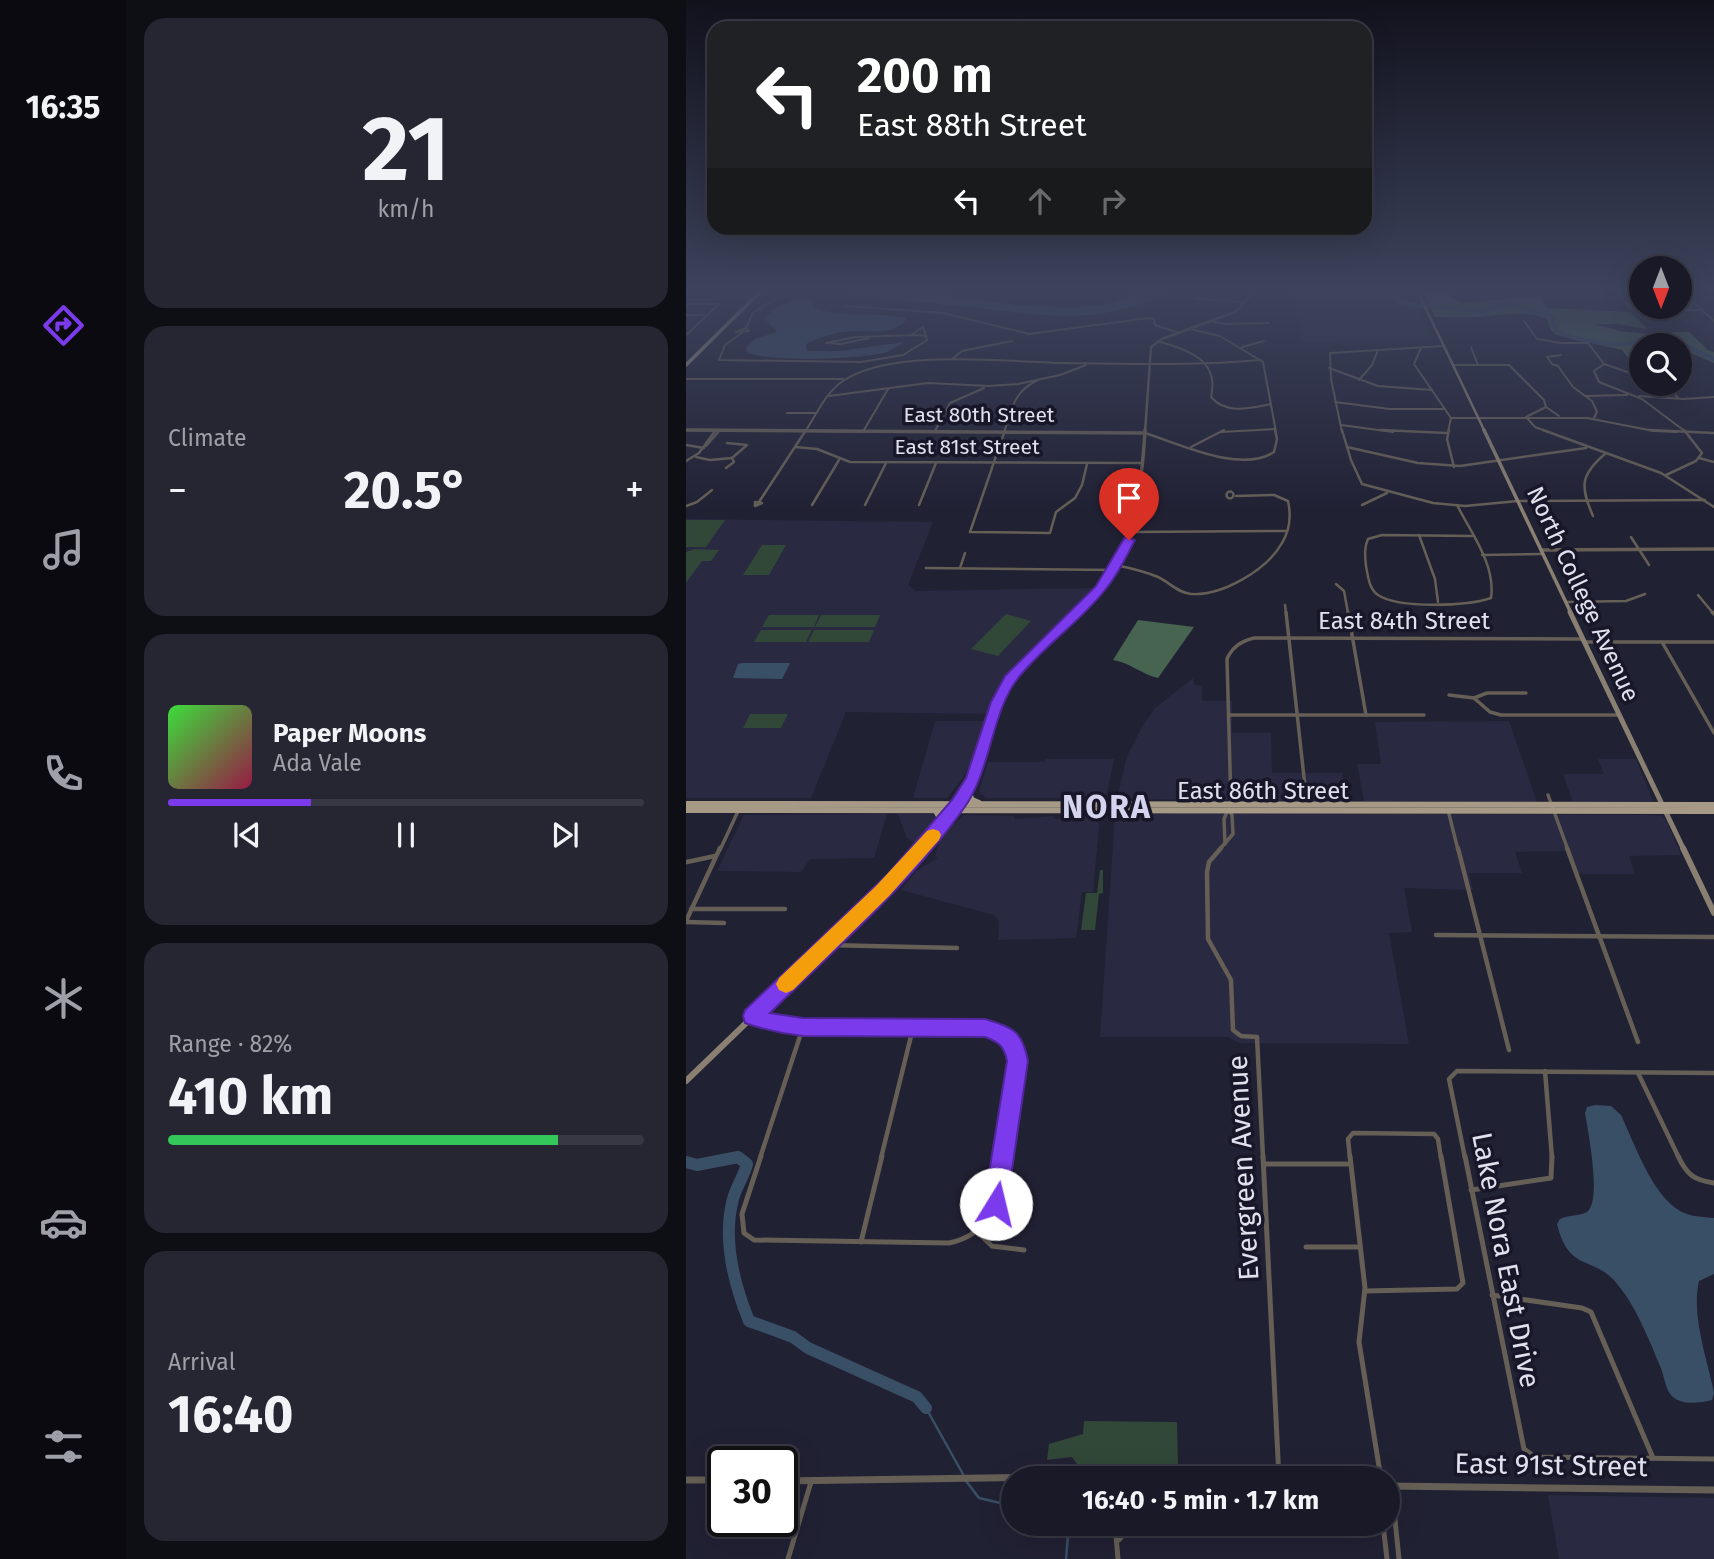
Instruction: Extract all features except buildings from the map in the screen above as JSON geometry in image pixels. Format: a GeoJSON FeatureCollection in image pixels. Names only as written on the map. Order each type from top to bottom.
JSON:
{"type":"FeatureCollection","features":[{"type":"Feature","properties":{"kind":"main road","name":"North College Avenue"},"geometry":{"type":"LineString","coordinates":[[1453,365],[1714,914]]}},
{"type":"Feature","properties":{"kind":"main road"},"geometry":{"type":"LineString","coordinates":[[967,790],[972,800],[981,804]]}},
{"type":"Feature","properties":{"kind":"main road","name":"East 86th Street"},"geometry":{"type":"LineString","coordinates":[[686,804],[934,810],[981,804],[1230,807]]}},
{"type":"Feature","properties":{"kind":"main road","name":"East 86th Street"},"geometry":{"type":"LineString","coordinates":[[1664,809],[1714,805]]}},
{"type":"Feature","properties":{"kind":"main road","name":"East 86th Street"},"geometry":{"type":"LineString","coordinates":[[686,810],[740,807],[1307,807],[1714,811]]}},
{"type":"Feature","properties":{"kind":"main road"},"geometry":{"type":"LineString","coordinates":[[686,1080],[895,879],[956,807]]}},
{"type":"Feature","properties":{"kind":"main road"},"geometry":{"type":"LineString","coordinates":[[934,810],[941,816],[943,823]]}},
{"type":"Feature","properties":{"kind":"street"},"geometry":{"type":"LineString","coordinates":[[686,379],[845,379],[889,365]]}},
{"type":"Feature","properties":{"kind":"street"},"geometry":{"type":"LineString","coordinates":[[828,396],[859,394],[930,382],[989,386],[1062,376],[1086,365]]}},
{"type":"Feature","properties":{"kind":"street"},"geometry":{"type":"LineString","coordinates":[[956,807],[974,778],[998,702],[1012,676],[1090,601],[1115,568],[1131,532],[1142,463],[1149,365]]}},
{"type":"Feature","properties":{"kind":"street"},"geometry":{"type":"LineString","coordinates":[[1205,365],[1214,379],[1211,397],[1216,403],[1237,408],[1271,404]]}},
{"type":"Feature","properties":{"kind":"street"},"geometry":{"type":"LineString","coordinates":[[1191,447],[1224,430],[1275,429],[1264,365]]}},
{"type":"Feature","properties":{"kind":"street"},"geometry":{"type":"LineString","coordinates":[[1329,365],[1341,425],[1360,483],[1389,492],[1475,506],[1518,501],[1705,499]]}},
{"type":"Feature","properties":{"kind":"street"},"geometry":{"type":"LineString","coordinates":[[1359,380],[1372,365]]}},
{"type":"Feature","properties":{"kind":"street"},"geometry":{"type":"LineString","coordinates":[[1415,365],[1451,418],[1447,433],[1454,467]]}},
{"type":"Feature","properties":{"kind":"street"},"geometry":{"type":"LineString","coordinates":[[1453,365],[1509,365],[1538,391],[1546,407],[1563,417]]}},
{"type":"Feature","properties":{"kind":"street"},"geometry":{"type":"LineString","coordinates":[[1553,365],[1558,366],[1573,387],[1592,401],[1597,411],[1594,418]]}},
{"type":"Feature","properties":{"kind":"street"},"geometry":{"type":"LineString","coordinates":[[1603,365],[1594,370],[1596,379],[1607,387],[1629,395]]}},
{"type":"Feature","properties":{"kind":"street"},"geometry":{"type":"LineString","coordinates":[[1606,365],[1629,373]]}},
{"type":"Feature","properties":{"kind":"street"},"geometry":{"type":"LineString","coordinates":[[1329,368],[1387,387],[1432,390]]}},
{"type":"Feature","properties":{"kind":"street"},"geometry":{"type":"LineString","coordinates":[[1329,376],[1348,376]]}},
{"type":"Feature","properties":{"kind":"street"},"geometry":{"type":"LineString","coordinates":[[759,502],[828,396],[845,379]]}},
{"type":"Feature","properties":{"kind":"street"},"geometry":{"type":"LineString","coordinates":[[1038,380],[1018,393],[970,532],[1050,533],[1056,512],[1076,497],[1087,464]]}},
{"type":"Feature","properties":{"kind":"street"},"geometry":{"type":"LineString","coordinates":[[935,431],[950,403],[989,386]]}},
{"type":"Feature","properties":{"kind":"street"},"geometry":{"type":"LineString","coordinates":[[864,430],[888,389]]}},
{"type":"Feature","properties":{"kind":"street"},"geometry":{"type":"LineString","coordinates":[[1585,396],[1629,395]]}},
{"type":"Feature","properties":{"kind":"street"},"geometry":{"type":"LineString","coordinates":[[1636,396],[1679,399],[1714,397]]}},
{"type":"Feature","properties":{"kind":"street"},"geometry":{"type":"LineString","coordinates":[[1636,396],[1688,433],[1700,445],[1702,453],[1699,458],[1665,475]]}},
{"type":"Feature","properties":{"kind":"street"},"geometry":{"type":"LineString","coordinates":[[1676,396],[1679,399]]}},
{"type":"Feature","properties":{"kind":"street"},"geometry":{"type":"LineString","coordinates":[[1592,401],[1597,397]]}},
{"type":"Feature","properties":{"kind":"street"},"geometry":{"type":"LineString","coordinates":[[1335,401],[1390,409],[1445,409]]}},
{"type":"Feature","properties":{"kind":"street"},"geometry":{"type":"LineString","coordinates":[[1526,417],[1546,407]]}},
{"type":"Feature","properties":{"kind":"street"},"geometry":{"type":"LineString","coordinates":[[787,413],[817,413]]}},
{"type":"Feature","properties":{"kind":"street"},"geometry":{"type":"LineString","coordinates":[[1526,417],[1541,431],[1665,475],[1714,507]]}},
{"type":"Feature","properties":{"kind":"street"},"geometry":{"type":"LineString","coordinates":[[1451,418],[1594,418],[1647,430],[1714,433]]}},
{"type":"Feature","properties":{"kind":"street"},"geometry":{"type":"LineString","coordinates":[[1341,425],[1398,433],[1447,433]]}},
{"type":"Feature","properties":{"kind":"street","name":"East 80th Street"},"geometry":{"type":"LineString","coordinates":[[686,430],[1145,433],[1240,461],[1272,456],[1276,446],[1275,429]]}},
{"type":"Feature","properties":{"kind":"street"},"geometry":{"type":"LineString","coordinates":[[686,461],[704,447],[717,430]]}},
{"type":"Feature","properties":{"kind":"street"},"geometry":{"type":"LineString","coordinates":[[695,456],[710,460],[732,457],[747,445],[727,443]]}},
{"type":"Feature","properties":{"kind":"street"},"geometry":{"type":"LineString","coordinates":[[686,445],[704,447]]}},
{"type":"Feature","properties":{"kind":"street","name":"East 81st Street"},"geometry":{"type":"LineString","coordinates":[[795,447],[822,451],[839,460],[886,463],[1142,463]]}},
{"type":"Feature","properties":{"kind":"street"},"geometry":{"type":"LineString","coordinates":[[1347,447],[1428,465],[1454,467],[1531,459],[1588,447]]}},
{"type":"Feature","properties":{"kind":"street"},"geometry":{"type":"LineString","coordinates":[[1593,516],[1583,484],[1584,475],[1590,466],[1606,453]]}},
{"type":"Feature","properties":{"kind":"street"},"geometry":{"type":"LineString","coordinates":[[726,468],[734,462],[732,457]]}},
{"type":"Feature","properties":{"kind":"street"},"geometry":{"type":"LineString","coordinates":[[1699,458],[1714,462]]}},
{"type":"Feature","properties":{"kind":"street"},"geometry":{"type":"LineString","coordinates":[[812,505],[839,460]]}},
{"type":"Feature","properties":{"kind":"street"},"geometry":{"type":"LineString","coordinates":[[865,505],[886,463]]}},
{"type":"Feature","properties":{"kind":"street"},"geometry":{"type":"LineString","coordinates":[[919,505],[936,463]]}},
{"type":"Feature","properties":{"kind":"street"},"geometry":{"type":"LineString","coordinates":[[686,506],[694,504],[712,490]]}},
{"type":"Feature","properties":{"kind":"street"},"geometry":{"type":"LineString","coordinates":[[1362,505],[1389,492]]}},
{"type":"Feature","properties":{"kind":"street"},"geometry":{"type":"LineString","coordinates":[[926,568],[1115,568],[1160,577],[1180,592],[1204,594],[1232,583],[1257,567],[1278,551],[1287,531],[1289,503],[1284,498],[1236,496]]}},
{"type":"Feature","properties":{"kind":"street"},"geometry":{"type":"LineString","coordinates":[[694,504],[699,507]]}},
{"type":"Feature","properties":{"kind":"street"},"geometry":{"type":"LineString","coordinates":[[1457,505],[1482,555],[1493,582],[1493,595],[1489,599],[1397,601],[1382,597],[1371,586],[1365,545],[1370,538],[1472,536]]}},
{"type":"Feature","properties":{"kind":"street"},"geometry":{"type":"LineString","coordinates":[[1131,532],[1287,531]]}},
{"type":"Feature","properties":{"kind":"street"},"geometry":{"type":"LineString","coordinates":[[1419,535],[1434,579],[1438,602]]}},
{"type":"Feature","properties":{"kind":"street"},"geometry":{"type":"LineString","coordinates":[[1631,537],[1649,565]]}},
{"type":"Feature","properties":{"kind":"street"},"geometry":{"type":"LineString","coordinates":[[1482,555],[1714,548]]}},
{"type":"Feature","properties":{"kind":"street"},"geometry":{"type":"LineString","coordinates":[[960,568],[965,553]]}},
{"type":"Feature","properties":{"kind":"street"},"geometry":{"type":"LineString","coordinates":[[1336,584],[1343,590],[1366,715]]}},
{"type":"Feature","properties":{"kind":"street"},"geometry":{"type":"LineString","coordinates":[[1566,602],[1626,601],[1645,594]]}},
{"type":"Feature","properties":{"kind":"street"},"geometry":{"type":"LineString","coordinates":[[1698,595],[1714,614]]}},
{"type":"Feature","properties":{"kind":"street"},"geometry":{"type":"LineString","coordinates":[[1285,605],[1307,807]]}},
{"type":"Feature","properties":{"kind":"street","name":"East 84th Street"},"geometry":{"type":"LineString","coordinates":[[1229,653],[1248,639],[1714,642]]}},
{"type":"Feature","properties":{"kind":"street"},"geometry":{"type":"LineString","coordinates":[[1662,642],[1714,733]]}},
{"type":"Feature","properties":{"kind":"street","name":"Evergreen Avenue"},"geometry":{"type":"LineString","coordinates":[[1229,653],[1230,807],[1233,834],[1209,862],[1208,939],[1231,980],[1233,1030],[1241,1036],[1257,1037],[1278,1466]]}},
{"type":"Feature","properties":{"kind":"street"},"geometry":{"type":"LineString","coordinates":[[1449,695],[1474,698],[1487,693],[1526,693]]}},
{"type":"Feature","properties":{"kind":"street"},"geometry":{"type":"LineString","coordinates":[[1474,698],[1490,712],[1500,715],[1619,715]]}},
{"type":"Feature","properties":{"kind":"street"},"geometry":{"type":"LineString","coordinates":[[1229,715],[1424,715]]}},
{"type":"Feature","properties":{"kind":"street"},"geometry":{"type":"LineString","coordinates":[[1548,795],[1638,1042]]}},
{"type":"Feature","properties":{"kind":"street"},"geometry":{"type":"LineString","coordinates":[[724,923],[686,922],[740,807]]}},
{"type":"Feature","properties":{"kind":"street","name":"Evergreen Avenue"},"geometry":{"type":"LineString","coordinates":[[1224,844],[1224,819],[1230,807]]}},
{"type":"Feature","properties":{"kind":"street"},"geometry":{"type":"LineString","coordinates":[[1447,808],[1509,1050]]}},
{"type":"Feature","properties":{"kind":"street"},"geometry":{"type":"LineString","coordinates":[[686,861],[716,856]]}},
{"type":"Feature","properties":{"kind":"street"},"geometry":{"type":"LineString","coordinates":[[691,909],[785,909]]}},
{"type":"Feature","properties":{"kind":"street"},"geometry":{"type":"LineString","coordinates":[[1436,934],[1714,937]]}},
{"type":"Feature","properties":{"kind":"street"},"geometry":{"type":"LineString","coordinates":[[826,945],[957,948]]}},
{"type":"Feature","properties":{"kind":"street"},"geometry":{"type":"LineString","coordinates":[[752,1016],[777,1024],[803,1027],[977,1028],[1006,1035],[1014,1044],[1018,1059],[997,1200],[991,1216],[977,1232],[949,1243],[754,1240],[744,1234],[740,1224],[742,1214],[803,1027]]}},
{"type":"Feature","properties":{"kind":"street"},"geometry":{"type":"LineString","coordinates":[[861,1242],[913,1028]]}},
{"type":"Feature","properties":{"kind":"street","name":"Lake Nora East Drive"},"geometry":{"type":"LineString","coordinates":[[1545,1072],[1457,1071],[1451,1074],[1449,1079],[1521,1444],[1528,1454],[1535,1457],[1653,1458]]}},
{"type":"Feature","properties":{"kind":"street"},"geometry":{"type":"LineString","coordinates":[[1471,1190],[1551,1178],[1553,1173],[1545,1072],[1714,1073]]}},
{"type":"Feature","properties":{"kind":"street"},"geometry":{"type":"LineString","coordinates":[[1637,1072],[1686,1172],[1694,1180],[1714,1183]]}},
{"type":"Feature","properties":{"kind":"street"},"geometry":{"type":"LineString","coordinates":[[1365,1291],[1457,1289],[1462,1286],[1464,1277],[1436,1135],[1349,1135],[1365,1291],[1359,1342],[1365,1394],[1375,1432],[1379,1466]]}},
{"type":"Feature","properties":{"kind":"street"},"geometry":{"type":"LineString","coordinates":[[1264,1164],[1350,1164]]}},
{"type":"Feature","properties":{"kind":"street"},"geometry":{"type":"LineString","coordinates":[[977,1232],[983,1241],[996,1249],[1024,1250]]}},
{"type":"Feature","properties":{"kind":"street"},"geometry":{"type":"LineString","coordinates":[[1306,1247],[1360,1247]]}},
{"type":"Feature","properties":{"kind":"street"},"geometry":{"type":"LineString","coordinates":[[1492,1295],[1582,1308],[1592,1314],[1653,1458],[1714,1459]]}},
{"type":"Feature","properties":{"kind":"street"},"geometry":{"type":"LineString","coordinates":[[798,1482],[1001,1478]]}},
{"type":"Feature","properties":{"kind":"street"},"geometry":{"type":"LineString","coordinates":[[686,1480],[707,1480]]}},
{"type":"Feature","properties":{"kind":"street"},"geometry":{"type":"LineString","coordinates":[[788,1559],[811,1482]]}},
{"type":"Feature","properties":{"kind":"street","name":"East 91st Street"},"geometry":{"type":"LineString","coordinates":[[1400,1486],[1714,1490]]}},
{"type":"Feature","properties":{"kind":"street"},"geometry":{"type":"LineString","coordinates":[[1116,1536],[1119,1540]]}},
{"type":"Feature","properties":{"kind":"street"},"geometry":{"type":"LineString","coordinates":[[1118,1559],[1119,1540],[1122,1536]]}},
{"type":"Feature","properties":{"kind":"street"},"geometry":{"type":"LineString","coordinates":[[1384,1536],[1387,1559]]}},
{"type":"Feature","properties":{"kind":"street"},"geometry":{"type":"LineString","coordinates":[[1397,1536],[1399,1559]]}},
{"type":"Feature","properties":{"kind":"shaded area"},"geometry":{"type":"Polygon","coordinates":[[[686,519],[933,522],[908,585],[915,591],[1098,588],[1008,676],[992,714],[846,712],[811,798],[686,798],[686,519]]]}},
{"type":"Feature","properties":{"kind":"shaded area"},"geometry":{"type":"Polygon","coordinates":[[[1193,678],[1194,685],[1202,686],[1202,701],[1232,701],[1232,733],[1271,733],[1272,773],[1342,773],[1346,801],[1117,799],[1127,756],[1142,727],[1155,708],[1193,678]]]}},
{"type":"Feature","properties":{"kind":"shaded area"},"geometry":{"type":"Polygon","coordinates":[[[935,721],[988,721],[975,756],[963,778],[947,798],[913,798],[935,721]]]}},
{"type":"Feature","properties":{"kind":"shaded area"},"geometry":{"type":"Polygon","coordinates":[[[1509,721],[1537,802],[1364,801],[1357,764],[1381,764],[1375,722],[1509,721]]]}},
{"type":"Feature","properties":{"kind":"shaded area"},"geometry":{"type":"Polygon","coordinates":[[[1046,759],[1114,759],[1106,798],[986,798],[979,791],[988,762],[1044,762],[1046,759]]]}},
{"type":"Feature","properties":{"kind":"shaded area"},"geometry":{"type":"Polygon","coordinates":[[[1598,759],[1636,759],[1653,801],[1573,802],[1563,774],[1604,774],[1598,759]]]}},
{"type":"Feature","properties":{"kind":"shaded area"},"geometry":{"type":"Polygon","coordinates":[[[1077,813],[1100,814],[1093,892],[1082,892],[1076,938],[998,940],[999,922],[994,915],[901,890],[916,871],[938,858],[935,857],[941,836],[964,815],[1014,816],[1014,819],[1053,816],[1054,819],[1073,819],[1077,813]]]}},
{"type":"Feature","properties":{"kind":"shaded area"},"geometry":{"type":"Polygon","coordinates":[[[1178,813],[1662,816],[1681,855],[1629,856],[1635,874],[1584,874],[1574,873],[1566,851],[1515,852],[1522,873],[1469,873],[1473,890],[1404,888],[1412,932],[1389,933],[1409,1044],[1239,1043],[1228,1037],[1100,1037],[1115,816],[1178,813]]]}},
{"type":"Feature","properties":{"kind":"shaded area"},"geometry":{"type":"Polygon","coordinates":[[[887,814],[874,858],[810,859],[801,872],[717,871],[744,815],[887,814]]]}},
{"type":"Feature","properties":{"kind":"shaded area"},"geometry":{"type":"Polygon","coordinates":[[[898,814],[932,814],[938,816],[938,821],[920,843],[914,842],[907,838],[898,814]]]}},
{"type":"Feature","properties":{"kind":"shaded area"},"geometry":{"type":"Polygon","coordinates":[[[1548,1495],[1714,1498],[1714,1559],[1559,1559],[1548,1495]]]}},
{"type":"Feature","properties":{"kind":"green space"},"geometry":{"type":"Polygon","coordinates":[[[686,520],[725,520],[706,547],[686,547],[686,520]]]}},
{"type":"Feature","properties":{"kind":"green space"},"geometry":{"type":"Polygon","coordinates":[[[762,545],[786,545],[769,575],[743,575],[762,545]]]}},
{"type":"Feature","properties":{"kind":"green space"},"geometry":{"type":"Polygon","coordinates":[[[695,549],[719,550],[711,561],[702,561],[686,583],[686,552],[695,549]]]}},
{"type":"Feature","properties":{"kind":"green space"},"geometry":{"type":"Polygon","coordinates":[[[1006,614],[1031,621],[998,656],[971,649],[1006,614]]]}},
{"type":"Feature","properties":{"kind":"green space"},"geometry":{"type":"Polygon","coordinates":[[[769,615],[819,615],[814,627],[762,627],[769,615]]]}},
{"type":"Feature","properties":{"kind":"green space"},"geometry":{"type":"Polygon","coordinates":[[[821,615],[880,615],[875,627],[815,627],[821,615]]]}},
{"type":"Feature","properties":{"kind":"green space"},"geometry":{"type":"Polygon","coordinates":[[[1138,620],[1194,627],[1158,678],[1113,660],[1138,620]]]}},
{"type":"Feature","properties":{"kind":"green space"},"geometry":{"type":"Polygon","coordinates":[[[761,630],[812,630],[806,642],[754,642],[761,630]]]}},
{"type":"Feature","properties":{"kind":"green space"},"geometry":{"type":"Polygon","coordinates":[[[814,630],[874,630],[869,642],[808,642],[814,630]]]}},
{"type":"Feature","properties":{"kind":"green space"},"geometry":{"type":"Polygon","coordinates":[[[750,714],[788,714],[781,728],[743,728],[750,714]]]}},
{"type":"Feature","properties":{"kind":"green space"},"geometry":{"type":"Polygon","coordinates":[[[1100,870],[1103,870],[1103,893],[1099,894],[1095,930],[1081,930],[1086,893],[1097,893],[1100,870]]]}},
{"type":"Feature","properties":{"kind":"green space"},"geometry":{"type":"Polygon","coordinates":[[[1084,1421],[1177,1422],[1178,1466],[1078,1466],[1072,1457],[1047,1460],[1049,1444],[1083,1434],[1084,1421]]]}},
{"type":"Feature","properties":{"kind":"water"},"geometry":{"type":"Polygon","coordinates":[[[790,663],[782,679],[733,678],[738,664],[790,663]]]}},
{"type":"Feature","properties":{"kind":"water"},"geometry":{"type":"Polygon","coordinates":[[[1611,1106],[1621,1115],[1655,1185],[1675,1208],[1687,1214],[1714,1218],[1714,1274],[1699,1281],[1697,1294],[1698,1323],[1714,1393],[1712,1400],[1685,1402],[1671,1395],[1647,1335],[1624,1293],[1600,1269],[1575,1257],[1562,1240],[1557,1224],[1560,1219],[1587,1212],[1591,1205],[1593,1165],[1585,1113],[1587,1107],[1611,1106]]]}},
{"type":"Feature","properties":{"kind":"waterway"},"geometry":{"type":"LineString","coordinates":[[686,1162],[697,1165],[733,1158]]}},
{"type":"Feature","properties":{"kind":"waterway"},"geometry":{"type":"LineString","coordinates":[[733,1158],[739,1158]]}},
{"type":"Feature","properties":{"kind":"waterway"},"geometry":{"type":"LineString","coordinates":[[733,1158],[739,1158]]}},
{"type":"Feature","properties":{"kind":"waterway"},"geometry":{"type":"LineString","coordinates":[[739,1158],[747,1164],[733,1199],[729,1246],[734,1277],[749,1321],[793,1337],[808,1348],[917,1397],[926,1408]]}},
{"type":"Feature","properties":{"kind":"waterway"},"geometry":{"type":"LineString","coordinates":[[926,1408],[964,1476]]}},
{"type":"Feature","properties":{"kind":"waterway"},"geometry":{"type":"LineString","coordinates":[[966,1481],[979,1498],[1001,1503]]}},
{"type":"Feature","properties":{"kind":"waterway"},"geometry":{"type":"LineString","coordinates":[[1066,1559],[1068,1536]]}},
{"type":"Feature","properties":{"kind":"slow traffic"},"geometry":{"type":"LineString","coordinates":[[786,984],[883,891],[933,835]]}},
{"type":"Feature","properties":{"kind":"district","name":"NORA"},"geometry":{"type":"Point","coordinates":[1107,807]}},
{"type":"Feature","properties":{"kind":"route"},"geometry":{"type":"LineString","coordinates":[[996,1204],[1018,1061],[1015,1046],[1006,1035],[985,1028],[803,1027],[777,1024],[752,1016],[895,879],[958,804],[974,778],[1004,688],[1027,659],[1090,601],[1118,563],[1129,540]]}}]}
